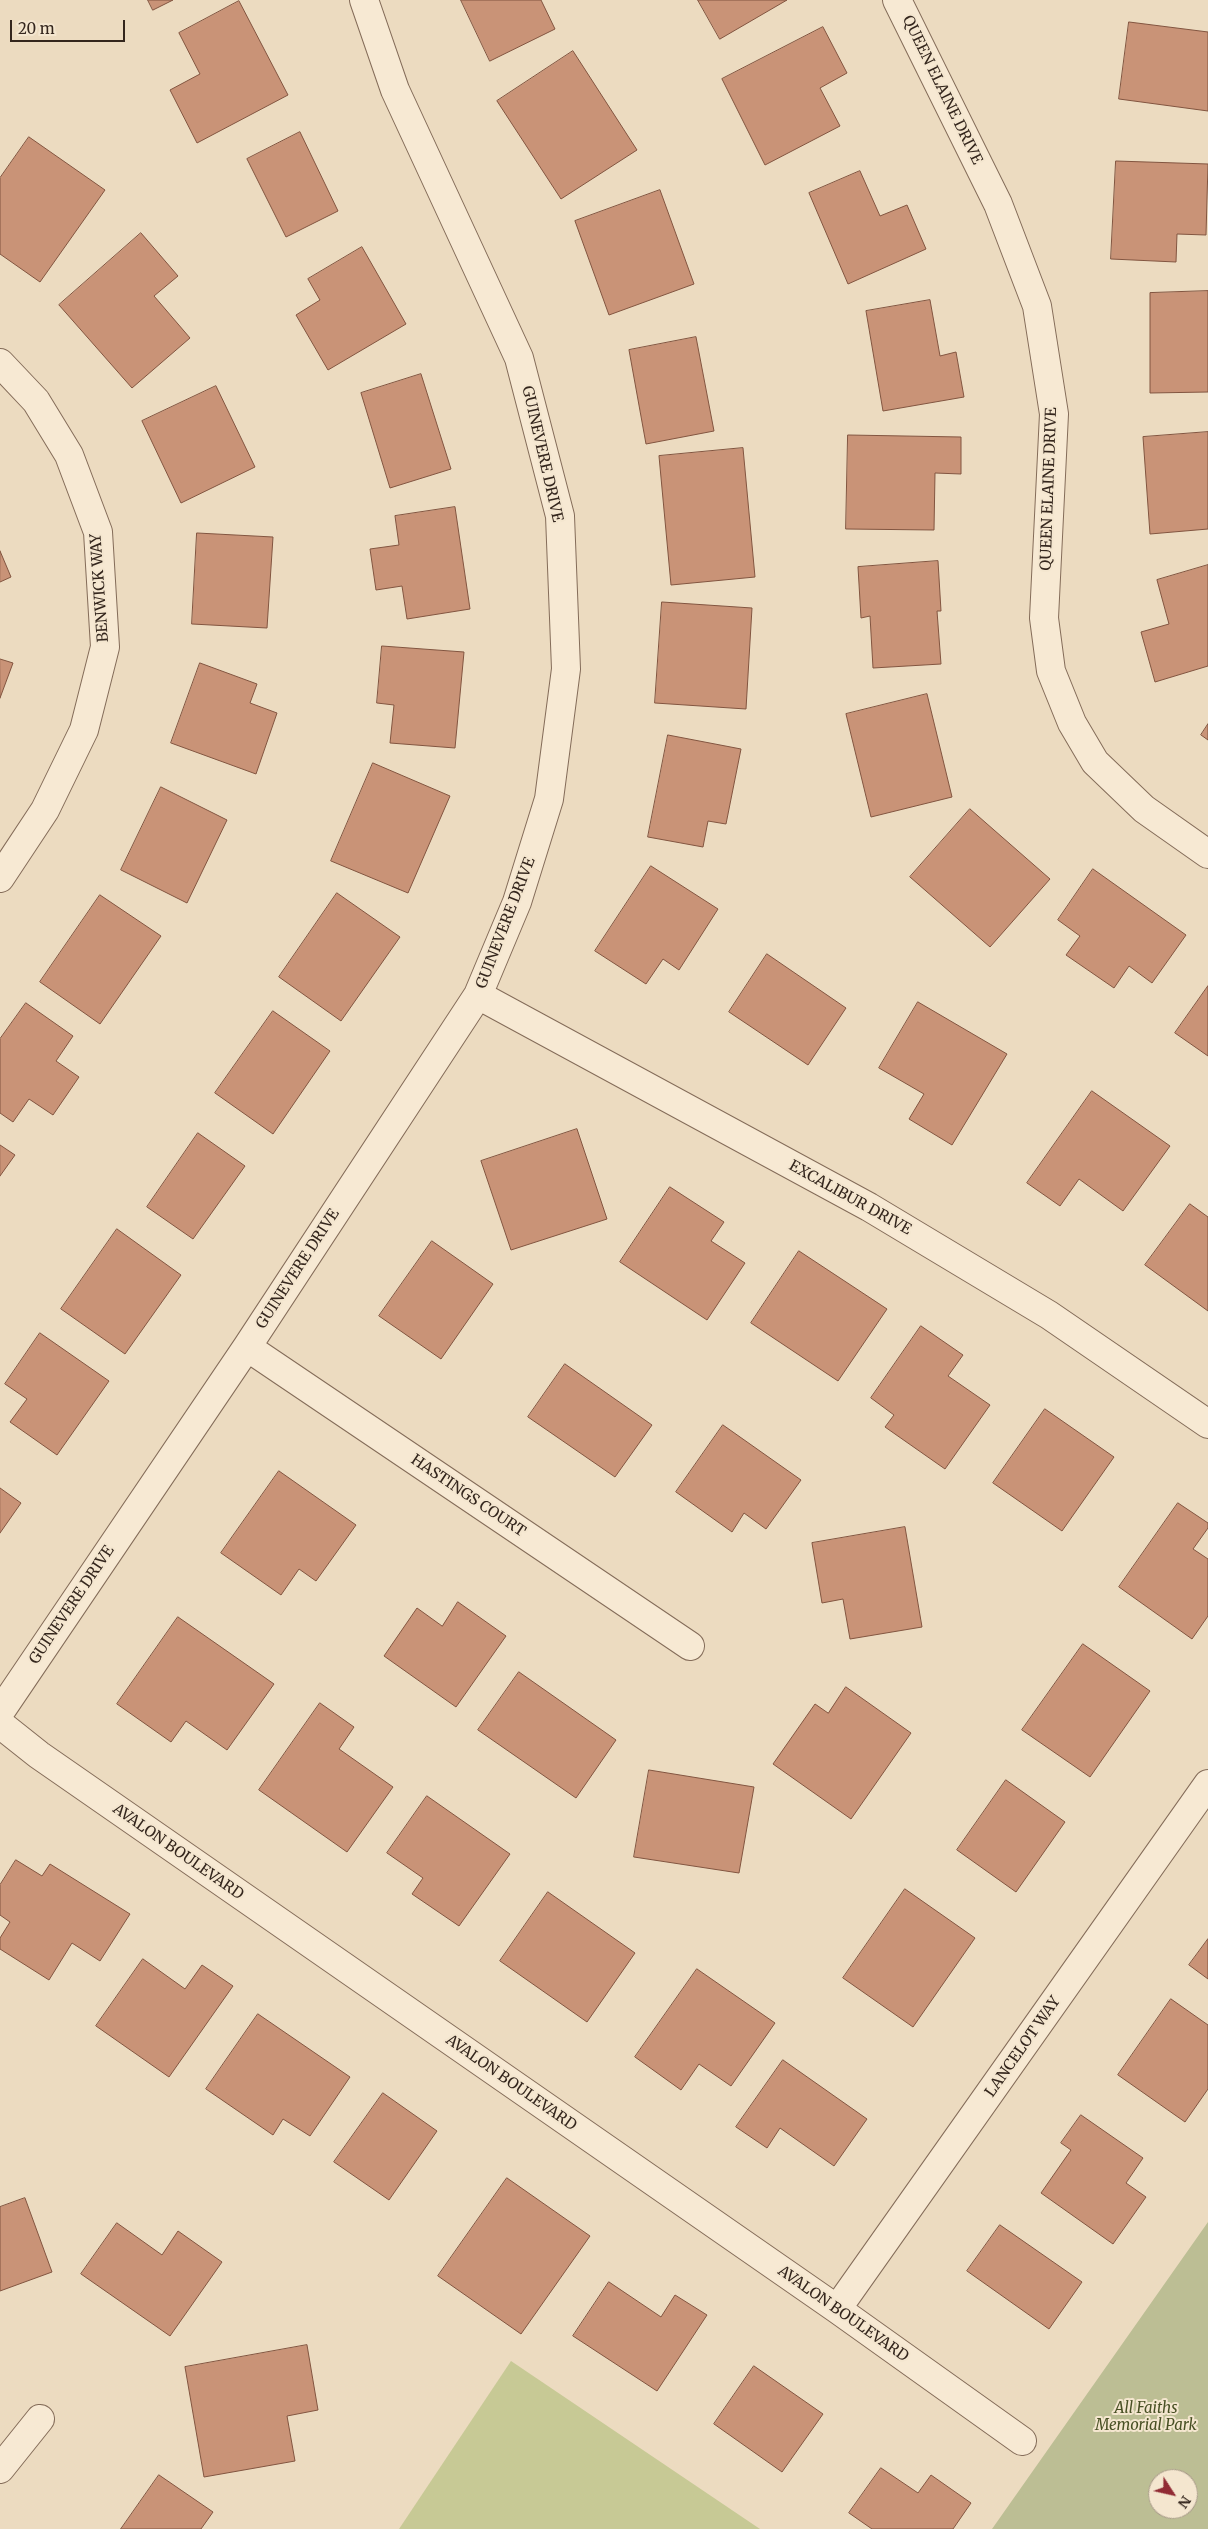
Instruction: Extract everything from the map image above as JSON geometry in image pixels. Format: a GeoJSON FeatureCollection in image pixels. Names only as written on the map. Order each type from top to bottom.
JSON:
{"type":"FeatureCollection","features":[{"type":"Feature","properties":{"kind":"street","name":"GUINEVERE DRIVE"},"geometry":{"type":"LineString","coordinates":[[0,1712],[246,1347],[478,995],[517,902],[549,799],[566,669],[560,516],[519,358],[395,90],[364,0]]}},
{"type":"Feature","properties":{"kind":"street","name":"QUEEN ELAINE DRIVE"},"geometry":{"type":"LineString","coordinates":[[897,0],[998,204],[1037,306],[1054,414],[1044,618],[1051,671],[1072,723],[1095,762],[1144,808],[1208,854]]}},
{"type":"Feature","properties":{"kind":"street","name":"BENWICK WAY"},"geometry":{"type":"LineString","coordinates":[[0,363],[36,401],[69,455],[98,532],[105,647],[84,730],[45,810],[0,878]]}},
{"type":"Feature","properties":{"kind":"street","name":"EXCALIBUR DRIVE"},"geometry":{"type":"LineString","coordinates":[[478,995],[869,1206],[1049,1315],[1208,1424]]}},
{"type":"Feature","properties":{"kind":"street","name":"HASTINGS COURT"},"geometry":{"type":"LineString","coordinates":[[246,1347],[690,1646]]}},
{"type":"Feature","properties":{"kind":"street","name":"AVALON BOULEVARD"},"geometry":{"type":"LineString","coordinates":[[0,1724],[47,1761],[837,2309],[1022,2441]]}},
{"type":"Feature","properties":{"kind":"street","name":"LANCELOT WAY"},"geometry":{"type":"LineString","coordinates":[[837,2309],[1208,1784]]}},
{"type":"Feature","properties":{"kind":"street"},"geometry":{"type":"LineString","coordinates":[[0,2469],[40,2420]]}},
{"type":"Feature","properties":{"kind":"green space","name":"All Faiths Memorial Park"},"geometry":{"type":"Polygon","coordinates":[[[1208,2222],[1208,2529],[992,2529],[1208,2222]]]}},
{"type":"Feature","properties":{"kind":"green space"},"geometry":{"type":"Polygon","coordinates":[[[511,2361],[760,2529],[399,2529],[511,2361]]]}},
{"type":"Feature","properties":{"kind":"building"},"geometry":{"type":"Polygon","coordinates":[[[148,0],[173,0],[153,10],[148,0]]]}},
{"type":"Feature","properties":{"kind":"building"},"geometry":{"type":"Polygon","coordinates":[[[461,0],[541,0],[555,29],[490,61],[461,0]]]}},
{"type":"Feature","properties":{"kind":"building"},"geometry":{"type":"Polygon","coordinates":[[[698,0],[787,0],[720,39],[698,0]]]}},
{"type":"Feature","properties":{"kind":"building"},"geometry":{"type":"Polygon","coordinates":[[[239,1],[288,95],[197,143],[170,90],[200,74],[179,33],[239,1]]]}},
{"type":"Feature","properties":{"kind":"building"},"geometry":{"type":"Polygon","coordinates":[[[1129,22],[1208,32],[1208,111],[1119,99],[1129,22]]]}},
{"type":"Feature","properties":{"kind":"building"},"geometry":{"type":"Polygon","coordinates":[[[823,27],[847,73],[820,88],[840,126],[765,165],[722,79],[823,27]]]}},
{"type":"Feature","properties":{"kind":"building"},"geometry":{"type":"Polygon","coordinates":[[[573,51],[637,150],[561,199],[497,101],[573,51]]]}},
{"type":"Feature","properties":{"kind":"building"},"geometry":{"type":"Polygon","coordinates":[[[300,132],[338,211],[286,237],[247,159],[300,132]]]}},
{"type":"Feature","properties":{"kind":"building"},"geometry":{"type":"Polygon","coordinates":[[[29,137],[105,190],[40,282],[0,254],[0,178],[29,137]]]}},
{"type":"Feature","properties":{"kind":"building"},"geometry":{"type":"Polygon","coordinates":[[[1116,161],[1208,164],[1206,235],[1177,234],[1176,262],[1111,259],[1116,161]]]}},
{"type":"Feature","properties":{"kind":"building"},"geometry":{"type":"Polygon","coordinates":[[[860,171],[880,216],[907,205],[926,249],[848,284],[809,193],[860,171]]]}},
{"type":"Feature","properties":{"kind":"building"},"geometry":{"type":"Polygon","coordinates":[[[660,190],[694,284],[609,315],[575,221],[660,190]]]}},
{"type":"Feature","properties":{"kind":"building"},"geometry":{"type":"Polygon","coordinates":[[[141,233],[178,276],[154,296],[190,338],[132,388],[59,305],[141,233]]]}},
{"type":"Feature","properties":{"kind":"building"},"geometry":{"type":"Polygon","coordinates":[[[362,247],[406,324],[328,370],[296,315],[320,300],[308,279],[362,247]]]}},
{"type":"Feature","properties":{"kind":"building"},"geometry":{"type":"Polygon","coordinates":[[[1208,291],[1208,392],[1150,393],[1150,293],[1208,291]]]}},
{"type":"Feature","properties":{"kind":"building"},"geometry":{"type":"Polygon","coordinates":[[[930,300],[940,356],[956,352],[964,397],[883,411],[866,311],[930,300]]]}},
{"type":"Feature","properties":{"kind":"building"},"geometry":{"type":"Polygon","coordinates":[[[696,337],[714,431],[646,444],[629,350],[696,337]]]}},
{"type":"Feature","properties":{"kind":"building"},"geometry":{"type":"Polygon","coordinates":[[[421,374],[451,469],[390,488],[361,393],[421,374]]]}},
{"type":"Feature","properties":{"kind":"building"},"geometry":{"type":"Polygon","coordinates":[[[216,386],[255,467],[181,503],[142,421],[216,386]]]}},
{"type":"Feature","properties":{"kind":"building"},"geometry":{"type":"Polygon","coordinates":[[[1208,432],[1208,529],[1150,534],[1143,437],[1208,432]]]}},
{"type":"Feature","properties":{"kind":"building"},"geometry":{"type":"Polygon","coordinates":[[[848,435],[961,437],[961,474],[935,473],[934,530],[846,529],[848,435]]]}},
{"type":"Feature","properties":{"kind":"building"},"geometry":{"type":"Polygon","coordinates":[[[743,448],[755,577],[671,585],[659,456],[743,448]]]}},
{"type":"Feature","properties":{"kind":"building"},"geometry":{"type":"Polygon","coordinates":[[[455,507],[470,609],[407,619],[402,586],[376,590],[370,549],[399,545],[395,516],[455,507]]]}},
{"type":"Feature","properties":{"kind":"building"},"geometry":{"type":"Polygon","coordinates":[[[197,533],[273,537],[267,628],[192,624],[197,533]]]}},
{"type":"Feature","properties":{"kind":"building"},"geometry":{"type":"Polygon","coordinates":[[[0,551],[11,577],[0,582],[0,551]]]}},
{"type":"Feature","properties":{"kind":"building"},"geometry":{"type":"Polygon","coordinates":[[[938,561],[941,611],[937,611],[941,664],[873,668],[870,616],[861,618],[858,567],[938,561]]]}},
{"type":"Feature","properties":{"kind":"building"},"geometry":{"type":"Polygon","coordinates":[[[1208,565],[1208,666],[1155,682],[1141,632],[1169,624],[1157,580],[1208,565]]]}},
{"type":"Feature","properties":{"kind":"building"},"geometry":{"type":"Polygon","coordinates":[[[662,602],[752,608],[746,709],[655,703],[662,602]]]}},
{"type":"Feature","properties":{"kind":"building"},"geometry":{"type":"Polygon","coordinates":[[[382,646],[464,652],[455,748],[390,743],[394,705],[377,703],[382,646]]]}},
{"type":"Feature","properties":{"kind":"building"},"geometry":{"type":"Polygon","coordinates":[[[0,659],[13,663],[0,698],[0,659]]]}},
{"type":"Feature","properties":{"kind":"building"},"geometry":{"type":"Polygon","coordinates":[[[200,663],[257,684],[250,703],[277,713],[256,774],[171,743],[200,663]]]}},
{"type":"Feature","properties":{"kind":"building"},"geometry":{"type":"Polygon","coordinates":[[[927,694],[952,797],[871,817],[846,714],[927,694]]]}},
{"type":"Feature","properties":{"kind":"building"},"geometry":{"type":"Polygon","coordinates":[[[1208,724],[1208,740],[1201,735],[1208,724]]]}},
{"type":"Feature","properties":{"kind":"building"},"geometry":{"type":"Polygon","coordinates":[[[668,735],[741,749],[726,824],[708,821],[703,847],[648,837],[668,735]]]}},
{"type":"Feature","properties":{"kind":"building"},"geometry":{"type":"Polygon","coordinates":[[[373,763],[450,796],[408,893],[331,861],[373,763]]]}},
{"type":"Feature","properties":{"kind":"building"},"geometry":{"type":"Polygon","coordinates":[[[161,787],[227,820],[187,903],[121,870],[161,787]]]}},
{"type":"Feature","properties":{"kind":"building"},"geometry":{"type":"Polygon","coordinates":[[[970,809],[1050,879],[990,947],[910,877],[970,809]]]}},
{"type":"Feature","properties":{"kind":"building"},"geometry":{"type":"Polygon","coordinates":[[[651,866],[718,909],[679,970],[663,959],[646,984],[595,951],[651,866]]]}},
{"type":"Feature","properties":{"kind":"building"},"geometry":{"type":"Polygon","coordinates":[[[1093,869],[1186,935],[1152,983],[1129,966],[1114,988],[1066,955],[1080,936],[1058,920],[1093,869]]]}},
{"type":"Feature","properties":{"kind":"building"},"geometry":{"type":"Polygon","coordinates":[[[337,893],[400,937],[341,1021],[279,977],[337,893]]]}},
{"type":"Feature","properties":{"kind":"building"},"geometry":{"type":"Polygon","coordinates":[[[100,895],[161,936],[100,1024],[40,982],[100,895]]]}},
{"type":"Feature","properties":{"kind":"building"},"geometry":{"type":"Polygon","coordinates":[[[767,954],[846,1008],[808,1065],[729,1012],[767,954]]]}},
{"type":"Feature","properties":{"kind":"building"},"geometry":{"type":"Polygon","coordinates":[[[1208,986],[1208,1056],[1175,1033],[1208,986]]]}},
{"type":"Feature","properties":{"kind":"building"},"geometry":{"type":"Polygon","coordinates":[[[918,1002],[1007,1054],[952,1145],[909,1119],[924,1094],[879,1068],[918,1002]]]}},
{"type":"Feature","properties":{"kind":"building"},"geometry":{"type":"Polygon","coordinates":[[[26,1003],[73,1036],[56,1061],[79,1077],[53,1115],[29,1099],[13,1122],[0,1113],[0,1039],[26,1003]]]}},
{"type":"Feature","properties":{"kind":"building"},"geometry":{"type":"Polygon","coordinates":[[[273,1011],[330,1051],[273,1134],[215,1093],[273,1011]]]}},
{"type":"Feature","properties":{"kind":"building"},"geometry":{"type":"Polygon","coordinates":[[[1092,1091],[1170,1146],[1123,1211],[1079,1179],[1060,1206],[1027,1183],[1092,1091]]]}},
{"type":"Feature","properties":{"kind":"building"},"geometry":{"type":"Polygon","coordinates":[[[577,1129],[607,1219],[511,1250],[481,1161],[577,1129]]]}},
{"type":"Feature","properties":{"kind":"building"},"geometry":{"type":"Polygon","coordinates":[[[198,1133],[245,1166],[193,1239],[147,1207],[198,1133]]]}},
{"type":"Feature","properties":{"kind":"building"},"geometry":{"type":"Polygon","coordinates":[[[0,1145],[15,1155],[0,1176],[0,1145]]]}},
{"type":"Feature","properties":{"kind":"building"},"geometry":{"type":"Polygon","coordinates":[[[670,1187],[724,1222],[711,1241],[745,1263],[707,1320],[620,1262],[670,1187]]]}},
{"type":"Feature","properties":{"kind":"building"},"geometry":{"type":"Polygon","coordinates":[[[1190,1204],[1208,1217],[1208,1311],[1145,1265],[1190,1204]]]}},
{"type":"Feature","properties":{"kind":"building"},"geometry":{"type":"Polygon","coordinates":[[[117,1229],[181,1275],[125,1354],[61,1309],[117,1229]]]}},
{"type":"Feature","properties":{"kind":"building"},"geometry":{"type":"Polygon","coordinates":[[[432,1241],[493,1284],[441,1359],[379,1316],[432,1241]]]}},
{"type":"Feature","properties":{"kind":"building"},"geometry":{"type":"Polygon","coordinates":[[[799,1251],[887,1309],[838,1381],[751,1323],[799,1251]]]}},
{"type":"Feature","properties":{"kind":"building"},"geometry":{"type":"Polygon","coordinates":[[[921,1326],[963,1355],[948,1376],[990,1405],[945,1469],[885,1427],[894,1415],[871,1398],[921,1326]]]}},
{"type":"Feature","properties":{"kind":"building"},"geometry":{"type":"Polygon","coordinates":[[[40,1333],[109,1381],[57,1455],[10,1422],[27,1399],[5,1384],[40,1333]]]}},
{"type":"Feature","properties":{"kind":"building"},"geometry":{"type":"Polygon","coordinates":[[[565,1364],[652,1425],[615,1477],[528,1417],[565,1364]]]}},
{"type":"Feature","properties":{"kind":"building"},"geometry":{"type":"Polygon","coordinates":[[[1045,1409],[1114,1457],[1062,1531],[993,1483],[1045,1409]]]}},
{"type":"Feature","properties":{"kind":"building"},"geometry":{"type":"Polygon","coordinates":[[[723,1425],[801,1480],[766,1529],[744,1513],[732,1532],[676,1492],[723,1425]]]}},
{"type":"Feature","properties":{"kind":"building"},"geometry":{"type":"Polygon","coordinates":[[[279,1471],[356,1525],[316,1581],[299,1569],[281,1595],[221,1553],[279,1471]]]}},
{"type":"Feature","properties":{"kind":"building"},"geometry":{"type":"Polygon","coordinates":[[[0,1488],[21,1503],[0,1533],[0,1488]]]}},
{"type":"Feature","properties":{"kind":"building"},"geometry":{"type":"Polygon","coordinates":[[[1178,1503],[1208,1523],[1208,1528],[1193,1549],[1208,1559],[1208,1616],[1192,1639],[1119,1587],[1178,1503]]]}},
{"type":"Feature","properties":{"kind":"building"},"geometry":{"type":"Polygon","coordinates":[[[905,1527],[922,1627],[850,1639],[843,1599],[822,1603],[812,1543],[905,1527]]]}},
{"type":"Feature","properties":{"kind":"building"},"geometry":{"type":"Polygon","coordinates":[[[458,1602],[506,1636],[456,1707],[384,1656],[417,1608],[442,1626],[458,1602]]]}},
{"type":"Feature","properties":{"kind":"building"},"geometry":{"type":"Polygon","coordinates":[[[178,1617],[274,1684],[227,1750],[186,1721],[171,1742],[117,1704],[178,1617]]]}},
{"type":"Feature","properties":{"kind":"building"},"geometry":{"type":"Polygon","coordinates":[[[1083,1644],[1150,1691],[1090,1777],[1022,1730],[1083,1644]]]}},
{"type":"Feature","properties":{"kind":"building"},"geometry":{"type":"Polygon","coordinates":[[[519,1672],[616,1740],[576,1798],[478,1730],[519,1672]]]}},
{"type":"Feature","properties":{"kind":"building"},"geometry":{"type":"Polygon","coordinates":[[[846,1687],[911,1733],[851,1819],[773,1764],[815,1704],[828,1713],[846,1687]]]}},
{"type":"Feature","properties":{"kind":"building"},"geometry":{"type":"Polygon","coordinates":[[[320,1703],[354,1727],[339,1749],[393,1787],[347,1852],[259,1790],[320,1703]]]}},
{"type":"Feature","properties":{"kind":"building"},"geometry":{"type":"Polygon","coordinates":[[[649,1770],[754,1787],[739,1873],[634,1857],[649,1770]]]}},
{"type":"Feature","properties":{"kind":"building"},"geometry":{"type":"Polygon","coordinates":[[[1006,1780],[1065,1822],[1016,1892],[957,1850],[1006,1780]]]}},
{"type":"Feature","properties":{"kind":"building"},"geometry":{"type":"Polygon","coordinates":[[[427,1796],[510,1854],[459,1926],[412,1894],[423,1878],[387,1853],[427,1796]]]}},
{"type":"Feature","properties":{"kind":"building"},"geometry":{"type":"Polygon","coordinates":[[[16,1860],[42,1876],[50,1864],[130,1914],[100,1961],[72,1943],[49,1980],[0,1949],[0,1938],[10,1922],[0,1915],[0,1885],[16,1860]]]}},
{"type":"Feature","properties":{"kind":"building"},"geometry":{"type":"Polygon","coordinates":[[[905,1889],[975,1938],[913,2027],[843,1978],[905,1889]]]}},
{"type":"Feature","properties":{"kind":"building"},"geometry":{"type":"Polygon","coordinates":[[[548,1892],[635,1953],[587,2022],[500,1961],[548,1892]]]}},
{"type":"Feature","properties":{"kind":"building"},"geometry":{"type":"Polygon","coordinates":[[[1208,1939],[1208,1979],[1189,1965],[1208,1939]]]}},
{"type":"Feature","properties":{"kind":"building"},"geometry":{"type":"Polygon","coordinates":[[[143,1959],[185,1989],[202,1965],[233,1986],[169,2077],[96,2026],[143,1959]]]}},
{"type":"Feature","properties":{"kind":"building"},"geometry":{"type":"Polygon","coordinates":[[[697,1969],[775,2023],[731,2086],[699,2064],[681,2090],[635,2057],[697,1969]]]}},
{"type":"Feature","properties":{"kind":"building"},"geometry":{"type":"Polygon","coordinates":[[[1171,1999],[1208,2025],[1208,2089],[1185,2122],[1118,2075],[1171,1999]]]}},
{"type":"Feature","properties":{"kind":"building"},"geometry":{"type":"Polygon","coordinates":[[[258,2014],[350,2077],[310,2136],[283,2119],[273,2135],[206,2089],[258,2014]]]}},
{"type":"Feature","properties":{"kind":"building"},"geometry":{"type":"Polygon","coordinates":[[[783,2060],[867,2119],[834,2166],[780,2128],[767,2148],[736,2127],[783,2060]]]}},
{"type":"Feature","properties":{"kind":"building"},"geometry":{"type":"Polygon","coordinates":[[[383,2093],[437,2131],[389,2200],[334,2162],[383,2093]]]}},
{"type":"Feature","properties":{"kind":"building"},"geometry":{"type":"Polygon","coordinates":[[[1081,2115],[1143,2158],[1126,2183],[1146,2197],[1113,2244],[1041,2193],[1071,2150],[1061,2143],[1081,2115]]]}},
{"type":"Feature","properties":{"kind":"building"},"geometry":{"type":"Polygon","coordinates":[[[507,2178],[590,2236],[521,2334],[438,2276],[507,2178]]]}},
{"type":"Feature","properties":{"kind":"building"},"geometry":{"type":"Polygon","coordinates":[[[25,2198],[52,2272],[0,2291],[0,2207],[25,2198]]]}},
{"type":"Feature","properties":{"kind":"building"},"geometry":{"type":"Polygon","coordinates":[[[117,2223],[162,2255],[178,2231],[222,2262],[170,2336],[81,2274],[117,2223]]]}},
{"type":"Feature","properties":{"kind":"building"},"geometry":{"type":"Polygon","coordinates":[[[1000,2225],[1082,2282],[1049,2329],[967,2271],[1000,2225]]]}},
{"type":"Feature","properties":{"kind":"building"},"geometry":{"type":"Polygon","coordinates":[[[609,2282],[661,2317],[675,2295],[707,2315],[657,2391],[573,2336],[609,2282]]]}},
{"type":"Feature","properties":{"kind":"building"},"geometry":{"type":"Polygon","coordinates":[[[307,2345],[318,2410],[287,2416],[295,2461],[204,2477],[185,2367],[307,2345]]]}},
{"type":"Feature","properties":{"kind":"building"},"geometry":{"type":"Polygon","coordinates":[[[754,2366],[823,2414],[782,2472],[714,2424],[754,2366]]]}},
{"type":"Feature","properties":{"kind":"building"},"geometry":{"type":"Polygon","coordinates":[[[881,2468],[918,2493],[931,2475],[971,2503],[953,2529],[872,2529],[849,2513],[881,2468]]]}},
{"type":"Feature","properties":{"kind":"building"},"geometry":{"type":"Polygon","coordinates":[[[159,2475],[213,2512],[201,2529],[121,2529],[159,2475]]]}}]}
